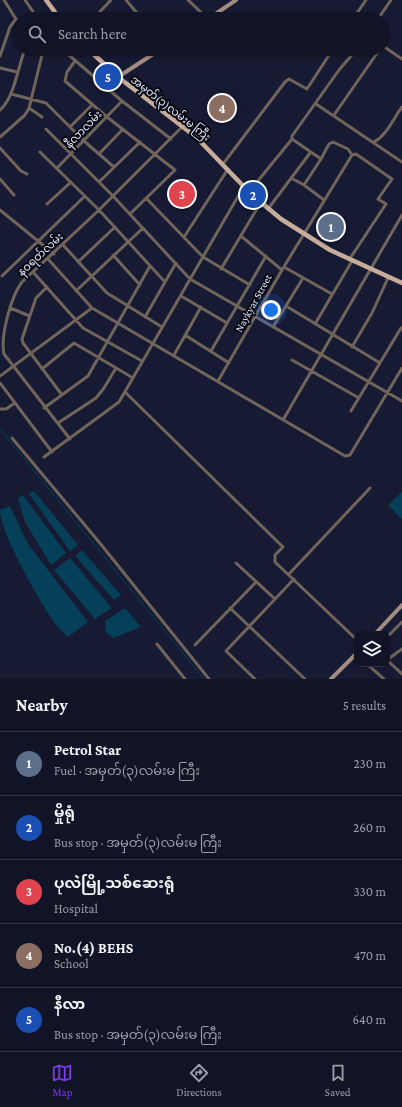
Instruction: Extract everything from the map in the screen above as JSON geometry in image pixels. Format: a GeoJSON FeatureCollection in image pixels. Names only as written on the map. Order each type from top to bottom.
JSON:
{"type":"FeatureCollection","features":[{"type":"Feature","properties":{"kind":"main road"},"geometry":{"type":"LineString","coordinates":[[46,0],[54,12]]}},
{"type":"Feature","properties":{"kind":"main road","name":"အမှတ်(၃)လမ်းမ ကြီး"},"geometry":{"type":"LineString","coordinates":[[95,56],[118,78],[183,126],[268,209],[304,235],[370,270],[402,284]]}},
{"type":"Feature","properties":{"kind":"street"},"geometry":{"type":"LineString","coordinates":[[4,0],[12,13]]}},
{"type":"Feature","properties":{"kind":"street"},"geometry":{"type":"LineString","coordinates":[[25,0],[33,12]]}},
{"type":"Feature","properties":{"kind":"street"},"geometry":{"type":"LineString","coordinates":[[100,12],[111,0]]}},
{"type":"Feature","properties":{"kind":"street"},"geometry":{"type":"LineString","coordinates":[[126,0],[136,12]]}},
{"type":"Feature","properties":{"kind":"street"},"geometry":{"type":"LineString","coordinates":[[188,0],[201,12]]}},
{"type":"Feature","properties":{"kind":"street"},"geometry":{"type":"LineString","coordinates":[[218,12],[236,0]]}},
{"type":"Feature","properties":{"kind":"street"},"geometry":{"type":"LineString","coordinates":[[358,12],[366,0]]}},
{"type":"Feature","properties":{"kind":"street"},"geometry":{"type":"LineString","coordinates":[[383,12],[391,0]]}},
{"type":"Feature","properties":{"kind":"street"},"geometry":{"type":"LineString","coordinates":[[0,56],[1,44],[12,24]]}},
{"type":"Feature","properties":{"kind":"street"},"geometry":{"type":"LineString","coordinates":[[390,51],[402,59]]}},
{"type":"Feature","properties":{"kind":"street"},"geometry":{"type":"LineString","coordinates":[[0,110],[5,106],[11,94],[23,56]]}},
{"type":"Feature","properties":{"kind":"street"},"geometry":{"type":"LineString","coordinates":[[0,137],[25,115],[29,108],[42,56]]}},
{"type":"Feature","properties":{"kind":"street"},"geometry":{"type":"LineString","coordinates":[[69,56],[122,102],[171,139]]}},
{"type":"Feature","properties":{"kind":"street"},"geometry":{"type":"LineString","coordinates":[[118,78],[151,56]]}},
{"type":"Feature","properties":{"kind":"street"},"geometry":{"type":"LineString","coordinates":[[223,164],[285,82],[289,79],[307,88],[328,56]]}},
{"type":"Feature","properties":{"kind":"street"},"geometry":{"type":"LineString","coordinates":[[251,194],[257,182],[292,139],[292,136],[309,111],[316,104],[339,70],[351,56]]}},
{"type":"Feature","properties":{"kind":"street"},"geometry":{"type":"LineString","coordinates":[[334,115],[375,56]]}},
{"type":"Feature","properties":{"kind":"street"},"geometry":{"type":"LineString","coordinates":[[75,61],[67,72],[65,81],[92,105],[175,170],[130,214]]}},
{"type":"Feature","properties":{"kind":"street"},"geometry":{"type":"LineString","coordinates":[[0,68],[17,72]]}},
{"type":"Feature","properties":{"kind":"street"},"geometry":{"type":"LineString","coordinates":[[11,94],[46,103],[84,141],[114,167]]}},
{"type":"Feature","properties":{"kind":"street","name":"နီလာလမ်း"},"geometry":{"type":"LineString","coordinates":[[57,168],[122,102]]}},
{"type":"Feature","properties":{"kind":"street"},"geometry":{"type":"LineString","coordinates":[[316,104],[402,162]]}},
{"type":"Feature","properties":{"kind":"street"},"geometry":{"type":"LineString","coordinates":[[70,127],[92,105]]}},
{"type":"Feature","properties":{"kind":"street"},"geometry":{"type":"LineString","coordinates":[[374,142],[379,139],[388,128],[402,107]]}},
{"type":"Feature","properties":{"kind":"street"},"geometry":{"type":"LineString","coordinates":[[29,108],[42,117]]}},
{"type":"Feature","properties":{"kind":"street","name":"နဝရတ်လမ်း"},"geometry":{"type":"LineString","coordinates":[[70,439],[44,408],[4,354],[1,347],[10,308],[17,288],[54,254],[183,126]]}},
{"type":"Feature","properties":{"kind":"street"},"geometry":{"type":"LineString","coordinates":[[46,129],[113,196],[190,279],[402,401]]}},
{"type":"Feature","properties":{"kind":"street"},"geometry":{"type":"LineString","coordinates":[[99,154],[123,129]]}},
{"type":"Feature","properties":{"kind":"street"},"geometry":{"type":"LineString","coordinates":[[292,139],[310,153],[321,159]]}},
{"type":"Feature","properties":{"kind":"street"},"geometry":{"type":"LineString","coordinates":[[99,182],[140,142]]}},
{"type":"Feature","properties":{"kind":"street"},"geometry":{"type":"LineString","coordinates":[[304,185],[329,144],[333,142],[348,149],[352,155],[356,154],[366,159],[392,179],[378,199],[386,204],[351,260],[315,324]]}},
{"type":"Feature","properties":{"kind":"street"},"geometry":{"type":"LineString","coordinates":[[0,148],[20,171],[27,174]]}},
{"type":"Feature","properties":{"kind":"street"},"geometry":{"type":"LineString","coordinates":[[40,152],[115,227],[165,282]]}},
{"type":"Feature","properties":{"kind":"street"},"geometry":{"type":"LineString","coordinates":[[268,209],[310,153]]}},
{"type":"Feature","properties":{"kind":"street","name":"Naykyar Street"},"geometry":{"type":"LineString","coordinates":[[218,381],[283,268],[352,155]]}},
{"type":"Feature","properties":{"kind":"street"},"geometry":{"type":"LineString","coordinates":[[184,237],[228,169]]}},
{"type":"Feature","properties":{"kind":"street"},"geometry":{"type":"LineString","coordinates":[[291,178],[304,185],[324,200]]}},
{"type":"Feature","properties":{"kind":"street"},"geometry":{"type":"LineString","coordinates":[[0,179],[14,195]]}},
{"type":"Feature","properties":{"kind":"street"},"geometry":{"type":"LineString","coordinates":[[47,204],[71,182]]}},
{"type":"Feature","properties":{"kind":"street"},"geometry":{"type":"LineString","coordinates":[[44,456],[52,452],[113,408],[125,392],[244,186]]}},
{"type":"Feature","properties":{"kind":"street"},"geometry":{"type":"LineString","coordinates":[[2,276],[85,196]]}},
{"type":"Feature","properties":{"kind":"street"},"geometry":{"type":"LineString","coordinates":[[146,198],[203,257],[250,285]]}},
{"type":"Feature","properties":{"kind":"street"},"geometry":{"type":"LineString","coordinates":[[221,269],[261,202]]}},
{"type":"Feature","properties":{"kind":"street"},"geometry":{"type":"LineString","coordinates":[[0,210],[54,254]]}},
{"type":"Feature","properties":{"kind":"street"},"geometry":{"type":"LineString","coordinates":[[282,420],[402,215]]}},
{"type":"Feature","properties":{"kind":"street"},"geometry":{"type":"LineString","coordinates":[[78,262],[115,227]]}},
{"type":"Feature","properties":{"kind":"street"},"geometry":{"type":"LineString","coordinates":[[76,291],[142,228]]}},
{"type":"Feature","properties":{"kind":"street"},"geometry":{"type":"LineString","coordinates":[[241,236],[283,268],[332,294]]}},
{"type":"Feature","properties":{"kind":"street"},"geometry":{"type":"LineString","coordinates":[[63,245],[107,293],[127,307],[162,327]]}},
{"type":"Feature","properties":{"kind":"street"},"geometry":{"type":"LineString","coordinates":[[113,255],[140,285]]}},
{"type":"Feature","properties":{"kind":"street"},"geometry":{"type":"LineString","coordinates":[[211,351],[266,256]]}},
{"type":"Feature","properties":{"kind":"street"},"geometry":{"type":"LineString","coordinates":[[48,259],[92,308],[345,456],[350,455],[402,368]]}},
{"type":"Feature","properties":{"kind":"street"},"geometry":{"type":"LineString","coordinates":[[145,317],[176,263]]}},
{"type":"Feature","properties":{"kind":"street"},"geometry":{"type":"LineString","coordinates":[[44,408],[88,376],[150,266]]}},
{"type":"Feature","properties":{"kind":"street"},"geometry":{"type":"LineString","coordinates":[[33,272],[83,328],[142,362]]}},
{"type":"Feature","properties":{"kind":"street"},"geometry":{"type":"LineString","coordinates":[[273,327],[303,278]]}},
{"type":"Feature","properties":{"kind":"street"},"geometry":{"type":"LineString","coordinates":[[352,346],[372,313],[388,278]]}},
{"type":"Feature","properties":{"kind":"street"},"geometry":{"type":"LineString","coordinates":[[47,287],[36,298],[22,339],[23,344],[30,354],[62,396]]}},
{"type":"Feature","properties":{"kind":"street"},"geometry":{"type":"LineString","coordinates":[[181,296],[227,323]]}},
{"type":"Feature","properties":{"kind":"street"},"geometry":{"type":"LineString","coordinates":[[286,306],[380,363]]}},
{"type":"Feature","properties":{"kind":"street"},"geometry":{"type":"LineString","coordinates":[[174,356],[201,307]]}},
{"type":"Feature","properties":{"kind":"street"},"geometry":{"type":"LineString","coordinates":[[10,308],[30,316]]}},
{"type":"Feature","properties":{"kind":"street"},"geometry":{"type":"LineString","coordinates":[[0,376],[92,308]]}},
{"type":"Feature","properties":{"kind":"street"},"geometry":{"type":"LineString","coordinates":[[351,411],[402,328]]}},
{"type":"Feature","properties":{"kind":"street"},"geometry":{"type":"LineString","coordinates":[[186,335],[229,363]]}},
{"type":"Feature","properties":{"kind":"street"},"geometry":{"type":"LineString","coordinates":[[42,369],[74,343],[133,378]]}},
{"type":"Feature","properties":{"kind":"street"},"geometry":{"type":"LineString","coordinates":[[292,360],[359,398]]}},
{"type":"Feature","properties":{"kind":"street"},"geometry":{"type":"LineString","coordinates":[[58,423],[96,398],[116,368]]}},
{"type":"Feature","properties":{"kind":"street"},"geometry":{"type":"LineString","coordinates":[[0,384],[52,452]]}},
{"type":"Feature","properties":{"kind":"street"},"geometry":{"type":"LineString","coordinates":[[125,392],[283,547],[275,555],[275,562],[354,637]]}},
{"type":"Feature","properties":{"kind":"street"},"geometry":{"type":"LineString","coordinates":[[0,409],[6,409],[15,404]]}},
{"type":"Feature","properties":{"kind":"street"},"geometry":{"type":"LineString","coordinates":[[12,438],[94,536],[209,679]]}},
{"type":"Feature","properties":{"kind":"street"},"geometry":{"type":"LineString","coordinates":[[289,574],[370,488]]}},
{"type":"Feature","properties":{"kind":"street"},"geometry":{"type":"LineString","coordinates":[[236,563],[275,599]]}},
{"type":"Feature","properties":{"kind":"street"},"geometry":{"type":"LineString","coordinates":[[256,679],[226,651],[294,579]]}},
{"type":"Feature","properties":{"kind":"street"},"geometry":{"type":"LineString","coordinates":[[195,645],[256,582]]}},
{"type":"Feature","properties":{"kind":"street"},"geometry":{"type":"LineString","coordinates":[[378,631],[402,605]]}},
{"type":"Feature","properties":{"kind":"street"},"geometry":{"type":"LineString","coordinates":[[230,608],[305,679]]}},
{"type":"Feature","properties":{"kind":"street"},"geometry":{"type":"LineString","coordinates":[[390,634],[402,622]]}},
{"type":"Feature","properties":{"kind":"street"},"geometry":{"type":"LineString","coordinates":[[157,644],[185,679]]}},
{"type":"Feature","properties":{"kind":"street"},"geometry":{"type":"LineString","coordinates":[[390,658],[402,649]]}},
{"type":"Feature","properties":{"kind":"street"},"geometry":{"type":"LineString","coordinates":[[331,679],[354,656]]}},
{"type":"Feature","properties":{"kind":"street"},"geometry":{"type":"LineString","coordinates":[[390,663],[402,674]]}},
{"type":"Feature","properties":{"kind":"street"},"geometry":{"type":"LineString","coordinates":[[371,667],[384,679]]}},
{"type":"Feature","properties":{"kind":"water"},"geometry":{"type":"Polygon","coordinates":[[[34,491],[78,545],[70,551],[29,494],[34,491]]]}},
{"type":"Feature","properties":{"kind":"water"},"geometry":{"type":"Polygon","coordinates":[[[402,492],[402,519],[388,505],[402,492]]]}},
{"type":"Feature","properties":{"kind":"water"},"geometry":{"type":"Polygon","coordinates":[[[23,495],[66,553],[51,565],[25,522],[18,498],[23,495]]]}},
{"type":"Feature","properties":{"kind":"water"},"geometry":{"type":"Polygon","coordinates":[[[10,506],[28,544],[88,622],[68,637],[50,616],[32,587],[14,552],[2,521],[0,510],[10,506]]]}},
{"type":"Feature","properties":{"kind":"water"},"geometry":{"type":"Polygon","coordinates":[[[82,550],[121,595],[114,600],[75,556],[82,550]]]}},
{"type":"Feature","properties":{"kind":"water"},"geometry":{"type":"Polygon","coordinates":[[[70,558],[112,608],[95,619],[54,570],[70,558]]]}},
{"type":"Feature","properties":{"kind":"water"},"geometry":{"type":"Polygon","coordinates":[[[125,608],[141,627],[113,638],[106,632],[105,621],[125,608]]]}},
{"type":"Feature","properties":{"kind":"waterway"},"geometry":{"type":"LineString","coordinates":[[0,429],[204,679]]}},
{"type":"Feature","properties":{"kind":"place","name":"နီလာ"},"geometry":{"type":"Point","coordinates":[108,77]}},
{"type":"Feature","properties":{"kind":"place","name":"No.(4) BEHS"},"geometry":{"type":"Point","coordinates":[222,108]}},
{"type":"Feature","properties":{"kind":"place","name":"ပုလဲမြို့သစ်ဆေးရုံ"},"geometry":{"type":"Point","coordinates":[182,194]}},
{"type":"Feature","properties":{"kind":"place","name":"မှိုရုံ"},"geometry":{"type":"Point","coordinates":[253,195]}},
{"type":"Feature","properties":{"kind":"place","name":"Petrol Star"},"geometry":{"type":"Point","coordinates":[331,227]}}]}
